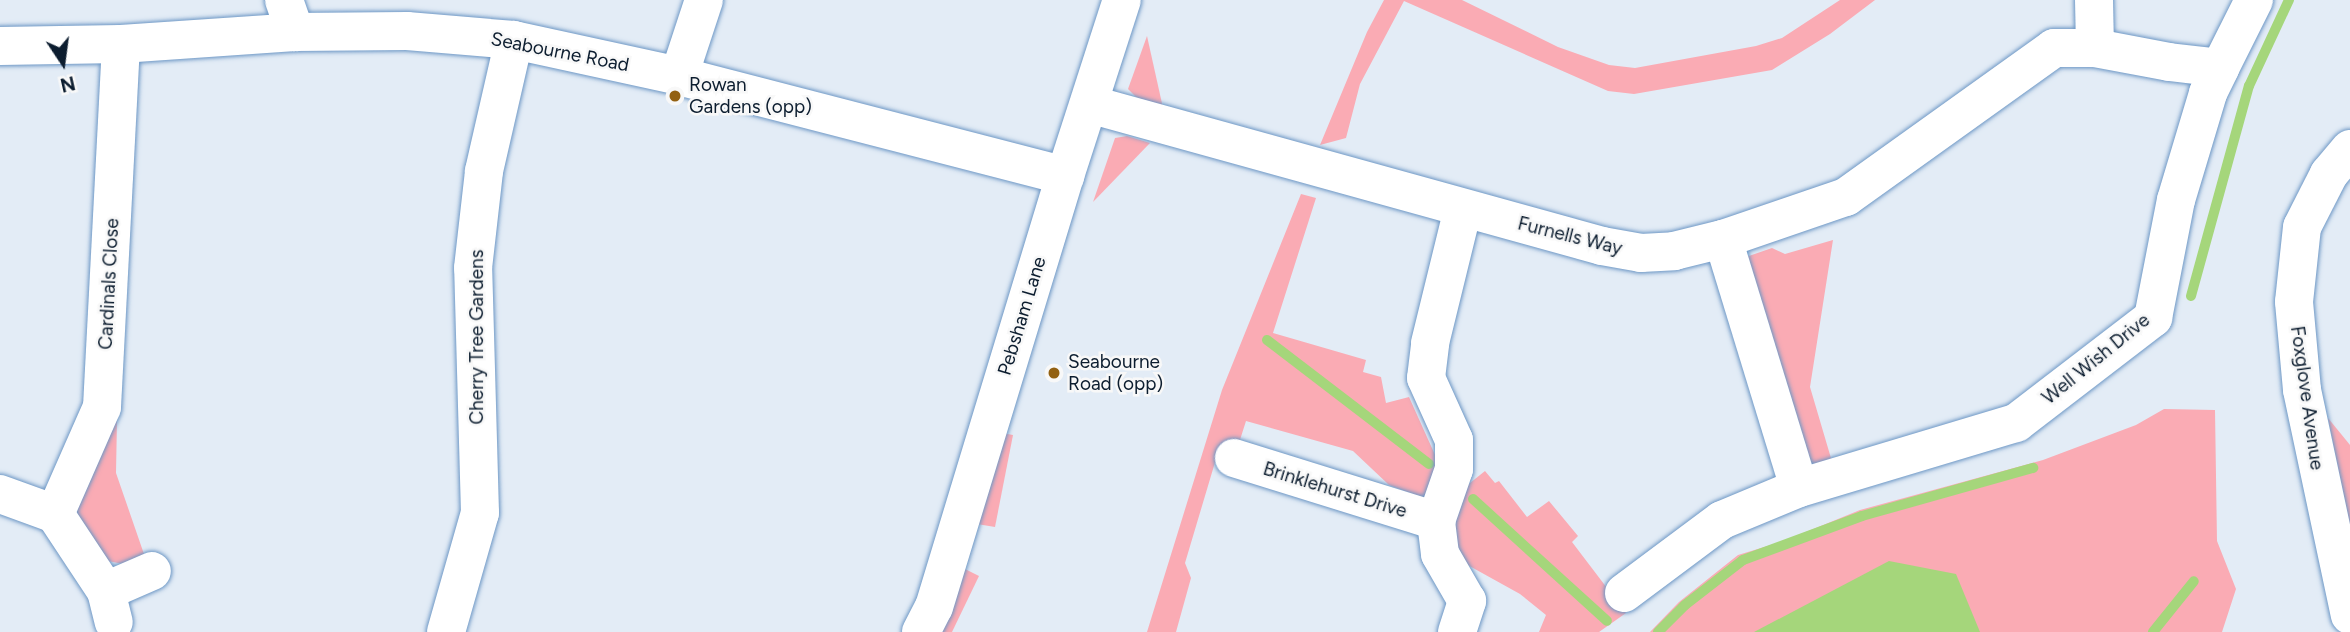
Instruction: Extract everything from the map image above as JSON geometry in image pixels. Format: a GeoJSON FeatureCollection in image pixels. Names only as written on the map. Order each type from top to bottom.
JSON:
{"type":"FeatureCollection","features":[{"type":"Feature","properties":{"kind":"street"},"geometry":{"type":"LineString","coordinates":[[679,76],[704,0]]}},
{"type":"Feature","properties":{"kind":"street","name":"Pebsham Lane"},"geometry":{"type":"LineString","coordinates":[[921,632],[934,607],[1065,176],[1122,0]]}},
{"type":"Feature","properties":{"kind":"street"},"geometry":{"type":"LineString","coordinates":[[2094,0],[2095,48]]}},
{"type":"Feature","properties":{"kind":"street"},"geometry":{"type":"LineString","coordinates":[[2220,68],[2254,0]]}},
{"type":"Feature","properties":{"kind":"street","name":"Seabourne Road"},"geometry":{"type":"LineString","coordinates":[[0,46],[121,44],[290,16],[407,31],[514,40],[679,76],[1065,176]]}},
{"type":"Feature","properties":{"kind":"street","name":"Cherry Tree Gardens"},"geometry":{"type":"LineString","coordinates":[[446,632],[480,513],[473,268],[484,171],[514,40]]}},
{"type":"Feature","properties":{"kind":"street","name":"Cardinals Close"},"geometry":{"type":"LineString","coordinates":[[55,514],[102,407],[121,44]]}},
{"type":"Feature","properties":{"kind":"street","name":"Furnells Way"},"geometry":{"type":"LineString","coordinates":[[1089,104],[1463,209],[1602,246],[1641,253],[1674,251],[1723,239],[1846,197],[2054,48],[2095,48],[2169,62],[2220,68]]}},
{"type":"Feature","properties":{"kind":"street","name":"Well Wish Drive"},"geometry":{"type":"LineString","coordinates":[[1624,593],[1722,520],[1800,488],[2017,423],[2153,318],[2176,200],[2208,93],[2220,68]]}},
{"type":"Feature","properties":{"kind":"street","name":"Foxglove Avenue"},"geometry":{"type":"LineString","coordinates":[[2350,149],[2329,174],[2302,227],[2294,302],[2302,390],[2350,615]]}},
{"type":"Feature","properties":{"kind":"street"},"geometry":{"type":"LineString","coordinates":[[1457,632],[1467,601],[1440,554],[1436,521],[1454,469],[1454,440],[1426,378],[1430,343],[1463,209]]}},
{"type":"Feature","properties":{"kind":"street"},"geometry":{"type":"LineString","coordinates":[[1723,239],[1800,488]]}},
{"type":"Feature","properties":{"kind":"street","name":"Brinklehurst Drive"},"geometry":{"type":"LineString","coordinates":[[1234,458],[1436,521]]}},
{"type":"Feature","properties":{"kind":"street"},"geometry":{"type":"LineString","coordinates":[[0,494],[55,514],[110,607],[152,571]]}},
{"type":"Feature","properties":{"kind":"shaded area"},"geometry":{"type":"Polygon","coordinates":[[[1384,0],[1462,0],[1558,47],[1609,65],[1635,68],[1756,46],[1782,38],[1840,0],[1875,0],[1830,34],[1772,70],[1634,94],[1608,91],[1404,1],[1360,84],[1346,138],[1320,145],[1367,32],[1384,0]]]}},
{"type":"Feature","properties":{"kind":"shaded area"},"geometry":{"type":"Polygon","coordinates":[[[1147,36],[1163,108],[1139,100],[1128,89],[1147,36]]]}},
{"type":"Feature","properties":{"kind":"shaded area"},"geometry":{"type":"Polygon","coordinates":[[[1127,136],[1150,143],[1093,202],[1115,138],[1127,136]]]}},
{"type":"Feature","properties":{"kind":"shaded area"},"geometry":{"type":"Polygon","coordinates":[[[1301,194],[1316,198],[1273,333],[1366,360],[1363,372],[1381,377],[1386,403],[1409,397],[1440,466],[1428,500],[1389,485],[1353,451],[1246,421],[1239,443],[1216,459],[1185,563],[1191,578],[1176,632],[1147,632],[1222,390],[1301,194]]]}},
{"type":"Feature","properties":{"kind":"shaded area"},"geometry":{"type":"Polygon","coordinates":[[[1833,240],[1810,387],[1833,465],[1815,466],[1799,455],[1746,257],[1772,248],[1785,254],[1833,240]]]}},
{"type":"Feature","properties":{"kind":"shaded area"},"geometry":{"type":"Polygon","coordinates":[[[2164,409],[2215,410],[2217,541],[2236,589],[2222,632],[1650,632],[1679,602],[1738,555],[1784,541],[1860,510],[2043,460],[2136,425],[2164,409]]]}},
{"type":"Feature","properties":{"kind":"shaded area"},"geometry":{"type":"Polygon","coordinates":[[[2328,418],[2350,445],[2350,526],[2328,418]]]}},
{"type":"Feature","properties":{"kind":"shaded area"},"geometry":{"type":"Polygon","coordinates":[[[117,420],[116,473],[145,557],[128,565],[108,561],[81,533],[75,505],[117,420]]]}},
{"type":"Feature","properties":{"kind":"shaded area"},"geometry":{"type":"Polygon","coordinates":[[[1002,433],[1013,435],[995,527],[977,524],[1002,433]]]}},
{"type":"Feature","properties":{"kind":"shaded area"},"geometry":{"type":"Polygon","coordinates":[[[1485,471],[1495,483],[1499,481],[1527,517],[1549,501],[1578,536],[1572,542],[1626,613],[1599,632],[1539,632],[1546,615],[1520,594],[1455,558],[1451,524],[1465,487],[1485,471]]]}},
{"type":"Feature","properties":{"kind":"shaded area"},"geometry":{"type":"Polygon","coordinates":[[[1889,561],[1956,574],[1980,632],[1754,632],[1889,561]]]}},
{"type":"Feature","properties":{"kind":"shaded area"},"geometry":{"type":"Polygon","coordinates":[[[963,568],[979,576],[952,632],[940,632],[963,568]]]}},
{"type":"Feature","properties":{"kind":"waterway"},"geometry":{"type":"LineString","coordinates":[[2191,296],[2249,86],[2289,0]]}},
{"type":"Feature","properties":{"kind":"waterway"},"geometry":{"type":"LineString","coordinates":[[1267,340],[1429,464]]}},
{"type":"Feature","properties":{"kind":"waterway"},"geometry":{"type":"LineString","coordinates":[[1658,632],[1685,605],[1743,560],[1862,516],[2033,468]]}},
{"type":"Feature","properties":{"kind":"waterway"},"geometry":{"type":"LineString","coordinates":[[1473,499],[1607,621]]}},
{"type":"Feature","properties":{"kind":"waterway"},"geometry":{"type":"LineString","coordinates":[[2153,632],[2194,581]]}},
{"type":"Feature","properties":{"kind":"place","name":"Rowan Gardens (opp)"},"geometry":{"type":"Point","coordinates":[675,96]}},
{"type":"Feature","properties":{"kind":"place","name":"Seabourne Road (opp)"},"geometry":{"type":"Point","coordinates":[1054,373]}}]}
